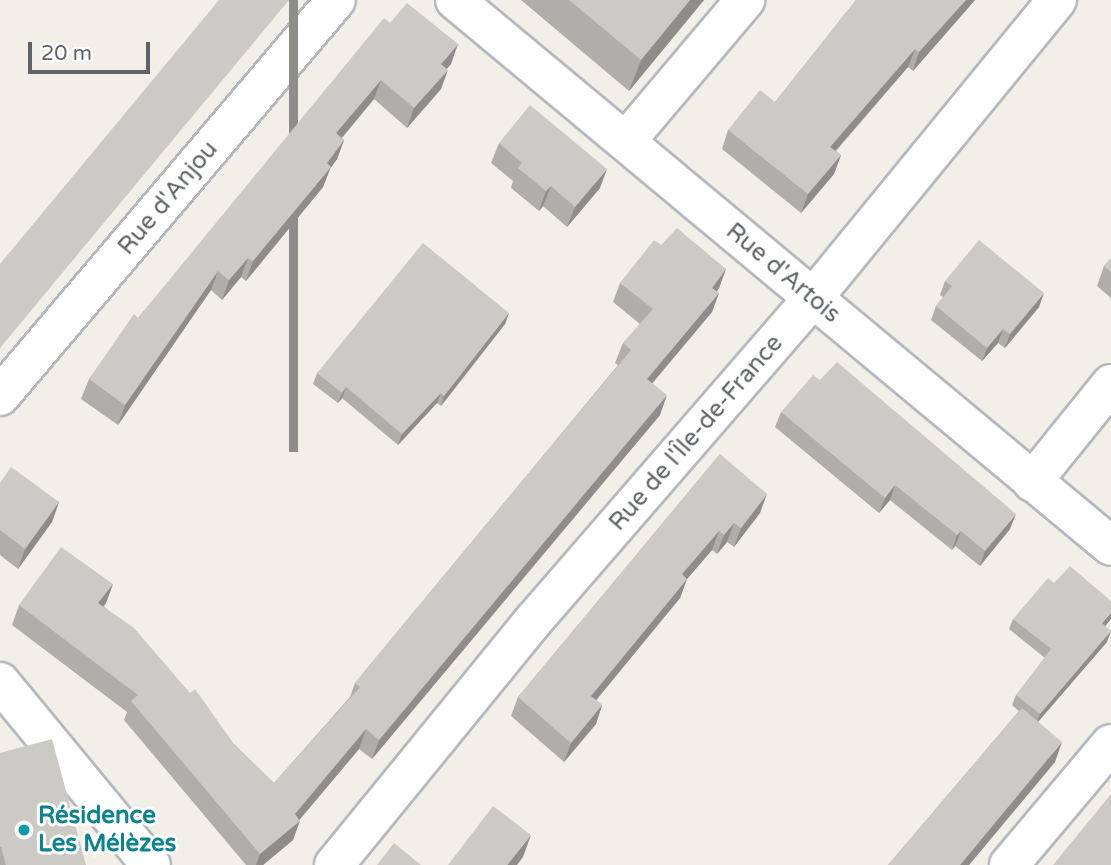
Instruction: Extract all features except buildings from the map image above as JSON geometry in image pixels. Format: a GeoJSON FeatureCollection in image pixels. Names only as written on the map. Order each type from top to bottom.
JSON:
{"type":"FeatureCollection","features":[{"type":"Feature","properties":{"kind":"street","name":"Rue d'Anjou"},"geometry":{"type":"LineString","coordinates":[[0,396],[336,0]]}},
{"type":"Feature","properties":{"kind":"street","name":"Rue d'Artois"},"geometry":{"type":"LineString","coordinates":[[455,0],[1111,546]]}},
{"type":"Feature","properties":{"kind":"street"},"geometry":{"type":"LineString","coordinates":[[626,141],[745,0]]}},
{"type":"Feature","properties":{"kind":"street","name":"Rue de l'Île-de-France"},"geometry":{"type":"LineString","coordinates":[[334,865],[534,620],[813,298],[1057,0]]}},
{"type":"Feature","properties":{"kind":"street"},"geometry":{"type":"LineString","coordinates":[[1032,482],[1111,384]]}},
{"type":"Feature","properties":{"kind":"street"},"geometry":{"type":"LineString","coordinates":[[0,682],[151,865]]}},
{"type":"Feature","properties":{"kind":"street"},"geometry":{"type":"LineString","coordinates":[[1009,865],[1111,744]]}},
{"type":"Feature","properties":{"kind":"place","name":"Résidence Les Mélèzes"},"geometry":{"type":"Point","coordinates":[24,830]}}]}
